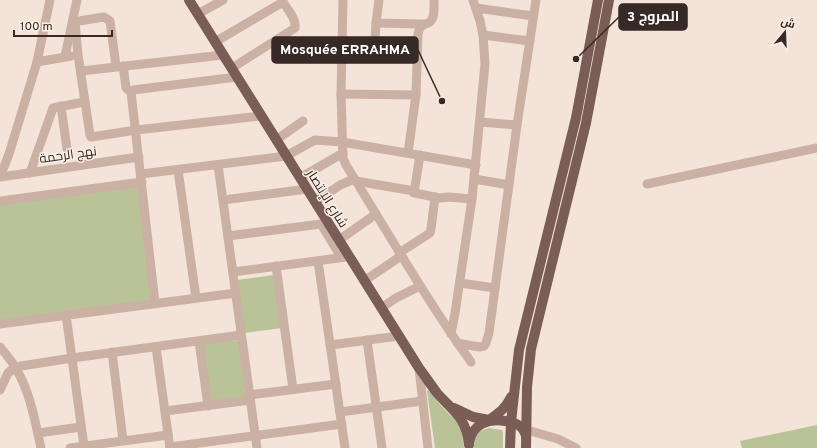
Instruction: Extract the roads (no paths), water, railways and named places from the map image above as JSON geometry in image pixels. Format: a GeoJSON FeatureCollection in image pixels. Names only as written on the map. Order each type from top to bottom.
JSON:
{"type":"FeatureCollection","features":[{"type":"Feature","properties":{"kind":"main road","name":"شارع الإنتصار"},"geometry":{"type":"LineString","coordinates":[[189,0],[339,240],[345,257],[364,281],[419,368],[437,393],[451,406]]}},
{"type":"Feature","properties":{"kind":"main road"},"geometry":{"type":"LineString","coordinates":[[510,448],[511,422],[519,350],[576,118],[598,0]]}},
{"type":"Feature","properties":{"kind":"main road"},"geometry":{"type":"LineString","coordinates":[[527,439],[527,387],[531,349],[586,123],[609,0]]}},
{"type":"Feature","properties":{"kind":"main road"},"geometry":{"type":"LineString","coordinates":[[469,447],[474,430],[482,423],[490,420],[506,407],[514,390]]}},
{"type":"Feature","properties":{"kind":"main road"},"geometry":{"type":"LineString","coordinates":[[451,406],[473,417],[517,423],[523,428],[527,439]]}},
{"type":"Feature","properties":{"kind":"main road"},"geometry":{"type":"LineString","coordinates":[[451,406],[458,414],[466,428],[469,447]]}},
{"type":"Feature","properties":{"kind":"street"},"geometry":{"type":"LineString","coordinates":[[0,177],[9,154],[37,62],[50,0]]}},
{"type":"Feature","properties":{"kind":"street"},"geometry":{"type":"LineString","coordinates":[[65,56],[74,22],[77,0]]}},
{"type":"Feature","properties":{"kind":"street"},"geometry":{"type":"LineString","coordinates":[[198,14],[223,0]]}},
{"type":"Feature","properties":{"kind":"street"},"geometry":{"type":"LineString","coordinates":[[343,0],[341,94],[342,142],[346,165],[420,286],[471,362]]}},
{"type":"Feature","properties":{"kind":"street"},"geometry":{"type":"LineString","coordinates":[[374,56],[379,0]]}},
{"type":"Feature","properties":{"kind":"street"},"geometry":{"type":"LineString","coordinates":[[376,23],[423,24],[430,22],[432,20],[434,0]]}},
{"type":"Feature","properties":{"kind":"street"},"geometry":{"type":"LineString","coordinates":[[457,343],[479,347],[484,346],[489,333],[517,125],[536,0]]}},
{"type":"Feature","properties":{"kind":"street"},"geometry":{"type":"LineString","coordinates":[[215,42],[282,1],[294,22],[295,28],[232,68]]}},
{"type":"Feature","properties":{"kind":"street"},"geometry":{"type":"LineString","coordinates":[[451,334],[472,199],[485,64],[483,36],[475,4],[533,16]]}},
{"type":"Feature","properties":{"kind":"street"},"geometry":{"type":"LineString","coordinates":[[74,22],[104,17],[110,21],[126,88],[131,92],[155,303]]}},
{"type":"Feature","properties":{"kind":"street"},"geometry":{"type":"LineString","coordinates":[[74,22],[84,102],[91,137],[136,130],[261,116]]}},
{"type":"Feature","properties":{"kind":"street"},"geometry":{"type":"LineString","coordinates":[[408,153],[416,95],[418,34],[419,28],[423,24]]}},
{"type":"Feature","properties":{"kind":"street"},"geometry":{"type":"LineString","coordinates":[[483,36],[530,41]]}},
{"type":"Feature","properties":{"kind":"street"},"geometry":{"type":"LineString","coordinates":[[81,70],[223,54]]}},
{"type":"Feature","properties":{"kind":"street"},"geometry":{"type":"LineString","coordinates":[[37,62],[65,56],[78,55]]}},
{"type":"Feature","properties":{"kind":"street"},"geometry":{"type":"LineString","coordinates":[[131,92],[133,90],[237,77]]}},
{"type":"Feature","properties":{"kind":"street"},"geometry":{"type":"LineString","coordinates":[[341,94],[416,95]]}},
{"type":"Feature","properties":{"kind":"street"},"geometry":{"type":"LineString","coordinates":[[30,173],[53,108],[84,102]]}},
{"type":"Feature","properties":{"kind":"street"},"geometry":{"type":"LineString","coordinates":[[62,106],[67,149]]}},
{"type":"Feature","properties":{"kind":"street"},"geometry":{"type":"LineString","coordinates":[[276,140],[303,120]]}},
{"type":"Feature","properties":{"kind":"street"},"geometry":{"type":"LineString","coordinates":[[480,122],[517,125]]}},
{"type":"Feature","properties":{"kind":"street"},"geometry":{"type":"LineString","coordinates":[[0,201],[141,178],[178,170],[286,156],[315,140],[342,142],[476,165]]}},
{"type":"Feature","properties":{"kind":"street"},"geometry":{"type":"LineString","coordinates":[[647,184],[817,148]]}},
{"type":"Feature","properties":{"kind":"street"},"geometry":{"type":"LineString","coordinates":[[300,178],[343,153]]}},
{"type":"Feature","properties":{"kind":"street"},"geometry":{"type":"LineString","coordinates":[[414,191],[420,155]]}},
{"type":"Feature","properties":{"kind":"street","name":"نهج الرحمة"},"geometry":{"type":"LineString","coordinates":[[0,177],[139,157]]}},
{"type":"Feature","properties":{"kind":"street"},"geometry":{"type":"LineString","coordinates":[[218,165],[257,448]]}},
{"type":"Feature","properties":{"kind":"street"},"geometry":{"type":"LineString","coordinates":[[178,170],[196,298]]}},
{"type":"Feature","properties":{"kind":"street"},"geometry":{"type":"LineString","coordinates":[[474,179],[509,185]]}},
{"type":"Feature","properties":{"kind":"street"},"geometry":{"type":"LineString","coordinates":[[315,202],[340,185],[355,180],[414,191],[414,193],[419,195],[472,199]]}},
{"type":"Feature","properties":{"kind":"street"},"geometry":{"type":"LineString","coordinates":[[223,200],[307,189]]}},
{"type":"Feature","properties":{"kind":"street"},"geometry":{"type":"LineString","coordinates":[[364,281],[430,233],[432,229],[435,197]]}},
{"type":"Feature","properties":{"kind":"street"},"geometry":{"type":"LineString","coordinates":[[339,240],[376,214]]}},
{"type":"Feature","properties":{"kind":"street"},"geometry":{"type":"LineString","coordinates":[[228,236],[321,224],[345,257],[233,272]]}},
{"type":"Feature","properties":{"kind":"street"},"geometry":{"type":"LineString","coordinates":[[318,261],[345,448]]}},
{"type":"Feature","properties":{"kind":"street"},"geometry":{"type":"LineString","coordinates":[[276,266],[293,389]]}},
{"type":"Feature","properties":{"kind":"street"},"geometry":{"type":"LineString","coordinates":[[460,283],[495,288]]}},
{"type":"Feature","properties":{"kind":"street"},"geometry":{"type":"LineString","coordinates":[[381,308],[396,298],[420,286]]}},
{"type":"Feature","properties":{"kind":"street"},"geometry":{"type":"LineString","coordinates":[[0,324],[236,293]]}},
{"type":"Feature","properties":{"kind":"street"},"geometry":{"type":"LineString","coordinates":[[66,315],[84,446]]}},
{"type":"Feature","properties":{"kind":"street"},"geometry":{"type":"LineString","coordinates":[[0,390],[8,373],[15,367],[112,352],[241,336]]}},
{"type":"Feature","properties":{"kind":"street"},"geometry":{"type":"LineString","coordinates":[[330,345],[399,336]]}},
{"type":"Feature","properties":{"kind":"street"},"geometry":{"type":"LineString","coordinates":[[367,340],[382,448]]}},
{"type":"Feature","properties":{"kind":"street"},"geometry":{"type":"LineString","coordinates":[[199,341],[208,406]]}},
{"type":"Feature","properties":{"kind":"street"},"geometry":{"type":"LineString","coordinates":[[0,347],[15,367],[28,398],[41,448]]}},
{"type":"Feature","properties":{"kind":"street"},"geometry":{"type":"LineString","coordinates":[[156,347],[170,448],[342,424]]}},
{"type":"Feature","properties":{"kind":"street"},"geometry":{"type":"LineString","coordinates":[[112,352],[123,440]]}},
{"type":"Feature","properties":{"kind":"street"},"geometry":{"type":"LineString","coordinates":[[419,368],[428,448]]}},
{"type":"Feature","properties":{"kind":"street"},"geometry":{"type":"LineString","coordinates":[[165,411],[208,406],[293,389],[336,384]]}},
{"type":"Feature","properties":{"kind":"street"},"geometry":{"type":"LineString","coordinates":[[340,412],[422,401]]}},
{"type":"Feature","properties":{"kind":"street"},"geometry":{"type":"LineString","coordinates":[[38,433],[81,427]]}},
{"type":"Feature","properties":{"kind":"street"},"geometry":{"type":"LineString","coordinates":[[70,448],[168,435]]}},
{"type":"Feature","properties":{"kind":"street"},"geometry":{"type":"LineString","coordinates":[[527,439],[558,439],[576,448]]}},
{"type":"Feature","properties":{"kind":"place","name":"المروج 3"},"geometry":{"type":"Point","coordinates":[576,59]}},
{"type":"Feature","properties":{"kind":"place","name":"Mosquée ERRAHMA"},"geometry":{"type":"Point","coordinates":[442,101]}}]}
